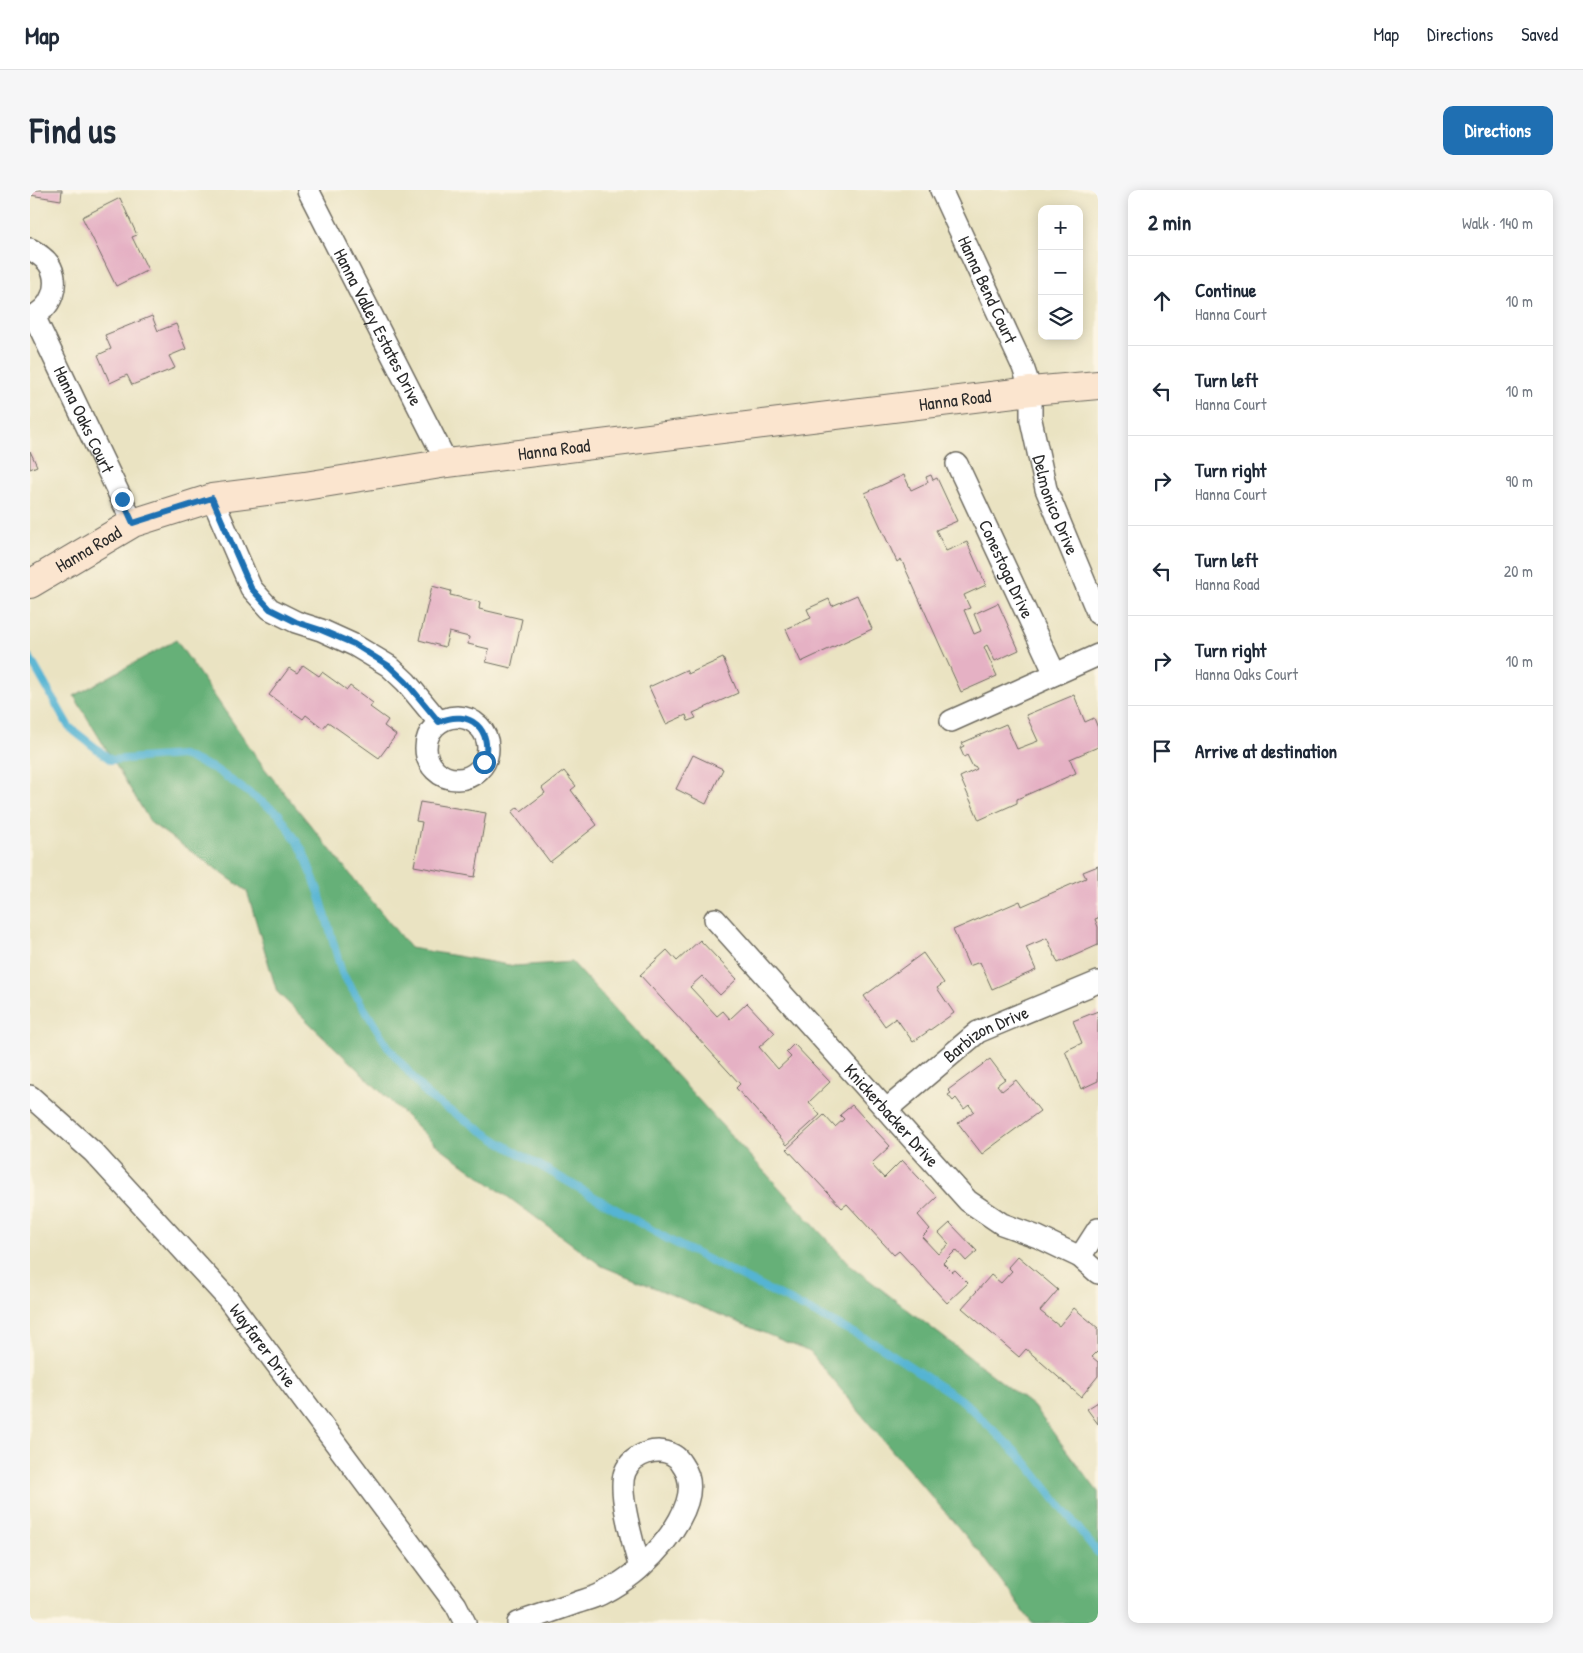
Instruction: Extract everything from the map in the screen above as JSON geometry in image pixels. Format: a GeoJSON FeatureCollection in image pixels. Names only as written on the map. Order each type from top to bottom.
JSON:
{"type":"FeatureCollection","features":[{"type":"Feature","properties":{"kind":"street","name":"Hanna Valley Estates Drive"},"geometry":{"type":"LineString","coordinates":[[308,190],[448,463]]}},
{"type":"Feature","properties":{"kind":"street","name":"Hanna Bend Court"},"geometry":{"type":"LineString","coordinates":[[941,190],[1023,367],[1031,391]]}},
{"type":"Feature","properties":{"kind":"street","name":"Hanna Oaks Court"},"geometry":{"type":"LineString","coordinates":[[30,249],[40,254],[48,263],[54,274],[55,287],[48,304],[44,309],[32,316],[133,523]]}},
{"type":"Feature","properties":{"kind":"street","name":"Hanna Road"},"geometry":{"type":"LineString","coordinates":[[30,584],[133,523],[212,498],[305,486],[448,463],[1031,391],[1098,385]]}},
{"type":"Feature","properties":{"kind":"street","name":"Delmonico Drive"},"geometry":{"type":"LineString","coordinates":[[1031,391],[1031,420],[1046,490],[1098,614]]}},
{"type":"Feature","properties":{"kind":"street","name":"Conestoga Drive"},"geometry":{"type":"LineString","coordinates":[[957,464],[1055,674]]}},
{"type":"Feature","properties":{"kind":"street"},"geometry":{"type":"LineString","coordinates":[[212,498],[251,588],[270,609],[296,622],[354,644],[389,666],[406,682],[439,722]]}},
{"type":"Feature","properties":{"kind":"street"},"geometry":{"type":"LineString","coordinates":[[951,721],[1098,655]]}},
{"type":"Feature","properties":{"kind":"street","name":"Knickerbacker Drive"},"geometry":{"type":"LineString","coordinates":[[715,918],[968,1201],[1002,1224],[1038,1236],[1080,1257],[1098,1273]]}},
{"type":"Feature","properties":{"kind":"street","name":"Barbizon Drive"},"geometry":{"type":"LineString","coordinates":[[887,1109],[978,1032],[1098,982]]}},
{"type":"Feature","properties":{"kind":"street","name":"Wayfarer Drive"},"geometry":{"type":"LineString","coordinates":[[30,1096],[93,1152],[228,1299],[456,1605],[465,1623]]}},
{"type":"Feature","properties":{"kind":"street"},"geometry":{"type":"LineString","coordinates":[[1080,1257],[1098,1229]]}},
{"type":"Feature","properties":{"kind":"street"},"geometry":{"type":"LineString","coordinates":[[518,1623],[601,1594],[640,1568],[660,1548],[671,1532],[690,1496],[688,1474],[676,1457],[663,1452],[639,1455],[631,1461],[624,1472],[622,1485],[628,1527],[640,1568]]}},
{"type":"Feature","properties":{"kind":"green space"},"geometry":{"type":"Polygon","coordinates":[[[176,640],[265,769],[410,948],[515,966],[572,962],[851,1266],[1033,1406],[1098,1492],[1098,1623],[1032,1623],[983,1556],[810,1352],[602,1266],[433,1142],[277,992],[247,891],[151,823],[74,696],[176,640]]]}},
{"type":"Feature","properties":{"kind":"building"},"geometry":{"type":"Polygon","coordinates":[[[30,190],[62,190],[61,200],[30,195],[30,190]]]}},
{"type":"Feature","properties":{"kind":"building"},"geometry":{"type":"Polygon","coordinates":[[[120,198],[137,235],[132,237],[148,270],[116,286],[82,217],[120,198]]]}},
{"type":"Feature","properties":{"kind":"building"},"geometry":{"type":"Polygon","coordinates":[[[152,316],[158,331],[176,324],[186,349],[169,356],[175,368],[132,385],[127,375],[110,383],[98,355],[111,349],[105,335],[152,316]]]}},
{"type":"Feature","properties":{"kind":"building"},"geometry":{"type":"Polygon","coordinates":[[[30,451],[37,466],[30,469],[30,451]]]}},
{"type":"Feature","properties":{"kind":"building"},"geometry":{"type":"Polygon","coordinates":[[[904,475],[911,490],[928,482],[926,477],[931,475],[933,480],[937,478],[957,521],[936,530],[946,551],[967,542],[986,585],[964,595],[970,608],[964,610],[974,634],[981,631],[974,614],[998,603],[1019,650],[995,661],[987,645],[984,647],[997,676],[961,692],[901,559],[897,562],[865,493],[904,475]]]}},
{"type":"Feature","properties":{"kind":"building"},"geometry":{"type":"Polygon","coordinates":[[[432,586],[451,591],[450,595],[480,602],[479,609],[522,619],[511,668],[486,662],[489,649],[468,644],[469,637],[449,632],[445,647],[419,640],[432,586]]]}},
{"type":"Feature","properties":{"kind":"building"},"geometry":{"type":"Polygon","coordinates":[[[857,595],[872,629],[801,662],[786,629],[811,618],[807,609],[829,599],[832,606],[857,595]]]}},
{"type":"Feature","properties":{"kind":"building"},"geometry":{"type":"Polygon","coordinates":[[[723,658],[738,693],[693,713],[696,718],[688,721],[686,715],[666,724],[649,687],[686,670],[688,674],[723,658]]]}},
{"type":"Feature","properties":{"kind":"building"},"geometry":{"type":"Polygon","coordinates":[[[303,665],[319,676],[322,672],[347,690],[350,686],[373,703],[370,707],[388,720],[384,726],[396,735],[379,758],[328,722],[323,728],[306,715],[303,719],[269,695],[289,668],[297,673],[303,665]]]}},
{"type":"Feature","properties":{"kind":"building"},"geometry":{"type":"Polygon","coordinates":[[[1074,695],[1085,722],[1094,718],[1098,728],[1098,747],[1070,759],[1076,773],[1017,799],[1017,803],[979,820],[960,777],[977,769],[975,766],[973,767],[967,755],[964,757],[960,748],[964,746],[962,743],[1006,724],[1017,749],[1038,741],[1026,715],[1074,695]]]}},
{"type":"Feature","properties":{"kind":"building"},"geometry":{"type":"Polygon","coordinates":[[[693,755],[723,769],[706,804],[676,789],[693,755]]]}},
{"type":"Feature","properties":{"kind":"building"},"geometry":{"type":"Polygon","coordinates":[[[564,771],[576,786],[571,790],[597,825],[550,862],[512,812],[518,807],[521,811],[545,793],[542,788],[564,771]]]}},
{"type":"Feature","properties":{"kind":"building"},"geometry":{"type":"Polygon","coordinates":[[[420,802],[486,813],[475,877],[414,866],[422,822],[416,821],[420,802]]]}},
{"type":"Feature","properties":{"kind":"building"},"geometry":{"type":"Polygon","coordinates":[[[1098,866],[1098,918],[1095,919],[1098,927],[1098,945],[1058,963],[1047,938],[1026,947],[1036,970],[992,989],[980,962],[969,966],[953,930],[1020,901],[1022,906],[1086,878],[1083,872],[1098,866]]]}},
{"type":"Feature","properties":{"kind":"building"},"geometry":{"type":"Polygon","coordinates":[[[700,940],[737,979],[720,995],[702,976],[690,987],[717,1016],[723,1011],[730,1019],[747,1003],[775,1033],[759,1047],[778,1069],[791,1057],[786,1052],[794,1044],[830,1082],[809,1102],[820,1115],[787,1145],[736,1088],[740,1084],[640,975],[667,950],[677,961],[700,940]]]}},
{"type":"Feature","properties":{"kind":"building"},"geometry":{"type":"Polygon","coordinates":[[[923,953],[944,983],[937,988],[954,1013],[913,1042],[896,1018],[885,1026],[864,996],[923,953]]]}},
{"type":"Feature","properties":{"kind":"building"},"geometry":{"type":"Polygon","coordinates":[[[1098,1011],[1098,1081],[1081,1089],[1065,1051],[1082,1043],[1073,1021],[1098,1011]]]}},
{"type":"Feature","properties":{"kind":"building"},"geometry":{"type":"Polygon","coordinates":[[[990,1059],[1005,1079],[997,1085],[1002,1091],[1016,1080],[1040,1111],[982,1154],[958,1123],[974,1111],[969,1105],[964,1109],[956,1098],[953,1101],[948,1095],[951,1093],[948,1090],[990,1059]]]}},
{"type":"Feature","properties":{"kind":"building"},"geometry":{"type":"Polygon","coordinates":[[[852,1105],[890,1146],[871,1164],[884,1178],[902,1160],[937,1197],[918,1215],[930,1229],[922,1237],[938,1254],[949,1244],[939,1233],[950,1223],[977,1251],[966,1261],[956,1250],[943,1263],[952,1272],[955,1270],[968,1283],[947,1303],[899,1251],[894,1255],[847,1204],[842,1208],[787,1149],[824,1115],[835,1127],[844,1119],[840,1115],[852,1105]]]}},
{"type":"Feature","properties":{"kind":"building"},"geometry":{"type":"Polygon","coordinates":[[[1018,1256],[1058,1290],[1040,1311],[1059,1326],[1074,1308],[1098,1328],[1098,1351],[1092,1357],[1098,1362],[1098,1376],[1081,1397],[1026,1349],[1019,1357],[962,1308],[991,1275],[1001,1283],[1012,1271],[1008,1267],[1018,1256]]]}},
{"type":"Feature","properties":{"kind":"building"},"geometry":{"type":"Polygon","coordinates":[[[1098,1402],[1098,1424],[1087,1409],[1098,1402]]]}},
{"type":"Feature","properties":{"kind":"waterway"},"geometry":{"type":"LineString","coordinates":[[30,658],[69,727],[111,760],[182,755],[215,769],[279,814],[303,851],[319,893],[342,973],[389,1048],[428,1096],[504,1145],[671,1241],[878,1345],[964,1402],[1025,1461],[1098,1553]]}},
{"type":"Feature","properties":{"kind":"route"},"geometry":{"type":"LineString","coordinates":[[122,499],[133,523],[212,498],[251,588],[270,609],[296,622],[354,644],[389,666],[406,682],[439,722],[448,718],[458,717],[468,719],[477,724],[487,742],[484,762]]}}]}
